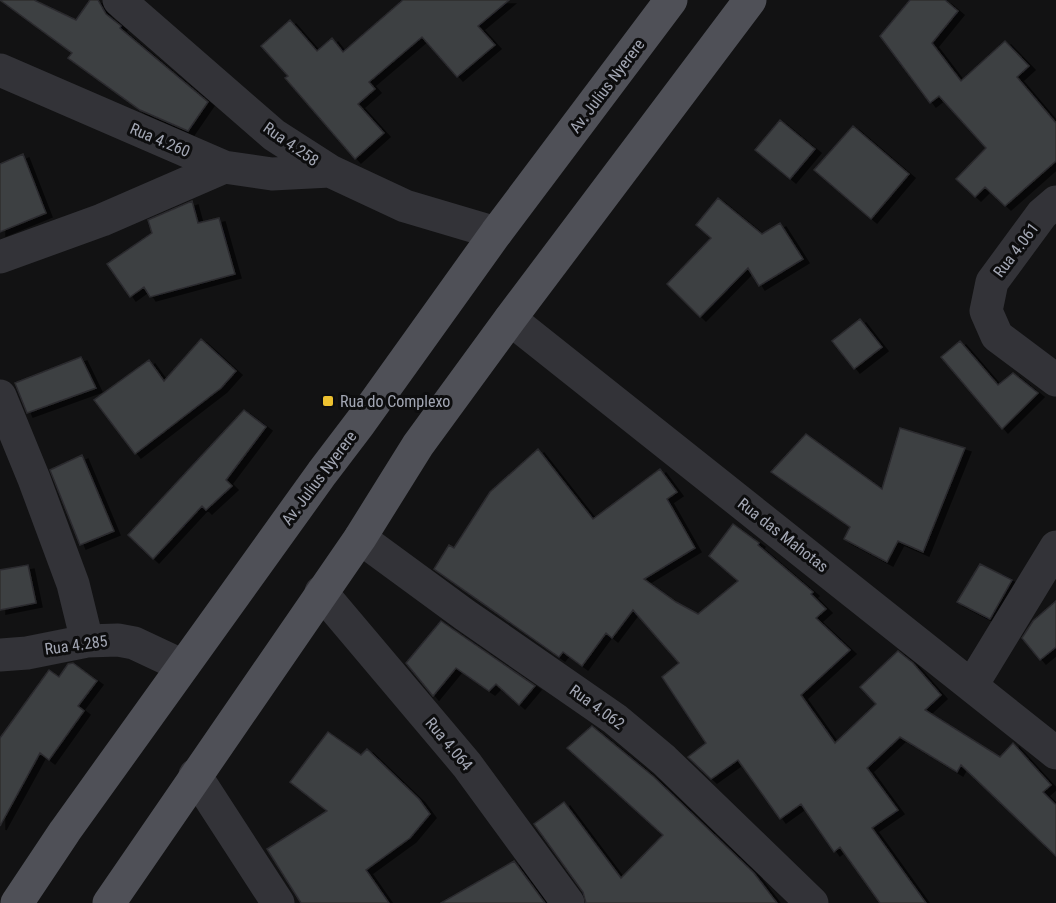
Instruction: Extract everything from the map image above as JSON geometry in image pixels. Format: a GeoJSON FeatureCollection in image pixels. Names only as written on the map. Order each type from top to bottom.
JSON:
{"type":"FeatureCollection","features":[{"type":"Feature","properties":{"kind":"main road","name":"Av. Julius Nyerere"},"geometry":{"type":"LineString","coordinates":[[17,903],[65,831],[496,233],[671,0]]}},
{"type":"Feature","properties":{"kind":"main road"},"geometry":{"type":"LineString","coordinates":[[109,903],[360,538],[418,445],[750,0]]}},
{"type":"Feature","properties":{"kind":"street","name":"Rua 4.258"},"geometry":{"type":"LineString","coordinates":[[119,0],[274,135],[330,171],[405,206],[496,233]]}},
{"type":"Feature","properties":{"kind":"street","name":"Rua 4.260"},"geometry":{"type":"LineString","coordinates":[[0,70],[224,166],[272,174],[330,171]]}},
{"type":"Feature","properties":{"kind":"street"},"geometry":{"type":"LineString","coordinates":[[0,257],[102,220],[224,166]]}},
{"type":"Feature","properties":{"kind":"street","name":"Rua 4.061"},"geometry":{"type":"LineString","coordinates":[[1056,202],[1042,214],[992,282],[986,310],[997,336],[1056,380]]}},
{"type":"Feature","properties":{"kind":"street","name":"Rua das Mahotas"},"geometry":{"type":"LineString","coordinates":[[510,319],[1056,753]]}},
{"type":"Feature","properties":{"kind":"street"},"geometry":{"type":"LineString","coordinates":[[0,396],[73,584],[87,641]]}},
{"type":"Feature","properties":{"kind":"street","name":"Rua 4.062"},"geometry":{"type":"LineString","coordinates":[[360,538],[465,615],[615,718],[664,760],[812,903]]}},
{"type":"Feature","properties":{"kind":"street"},"geometry":{"type":"LineString","coordinates":[[972,685],[1056,547]]}},
{"type":"Feature","properties":{"kind":"street","name":"Rua 4.064"},"geometry":{"type":"LineString","coordinates":[[321,592],[467,765],[568,903]]}},
{"type":"Feature","properties":{"kind":"street","name":"Rua 4.285"},"geometry":{"type":"LineString","coordinates":[[0,655],[27,653],[87,641],[118,640],[134,643],[183,666]]}},
{"type":"Feature","properties":{"kind":"street"},"geometry":{"type":"LineString","coordinates":[[195,775],[278,903]]}},
{"type":"Feature","properties":{"kind":"building"},"geometry":{"type":"Polygon","coordinates":[[[0,0],[34,0],[76,20],[90,0],[98,0],[106,14],[121,26],[120,28],[208,102],[188,131],[140,110],[68,58],[72,53],[0,0]]]}},
{"type":"Feature","properties":{"kind":"building"},"geometry":{"type":"Polygon","coordinates":[[[403,0],[509,0],[478,26],[495,45],[457,77],[422,37],[369,82],[375,89],[358,104],[384,133],[355,159],[285,78],[288,76],[261,46],[290,20],[317,51],[332,38],[343,52],[403,0]]]}},
{"type":"Feature","properties":{"kind":"building"},"geometry":{"type":"Polygon","coordinates":[[[910,0],[945,0],[958,11],[932,43],[961,81],[1005,41],[1029,66],[1017,77],[1056,123],[1056,161],[1005,206],[985,187],[975,197],[956,179],[986,148],[939,96],[930,103],[880,36],[910,0]]]}},
{"type":"Feature","properties":{"kind":"building"},"geometry":{"type":"Polygon","coordinates":[[[780,120],[815,149],[790,179],[755,150],[780,120]]]}},
{"type":"Feature","properties":{"kind":"building"},"geometry":{"type":"Polygon","coordinates":[[[853,126],[909,174],[871,219],[814,170],[853,126]]]}},
{"type":"Feature","properties":{"kind":"building"},"geometry":{"type":"Polygon","coordinates":[[[23,154],[46,213],[0,232],[0,164],[23,154]]]}},
{"type":"Feature","properties":{"kind":"building"},"geometry":{"type":"Polygon","coordinates":[[[718,198],[762,234],[780,223],[803,259],[759,286],[748,268],[700,317],[667,284],[711,238],[696,225],[718,198]]]}},
{"type":"Feature","properties":{"kind":"building"},"geometry":{"type":"Polygon","coordinates":[[[192,201],[198,223],[219,218],[235,274],[150,297],[144,287],[130,297],[107,264],[152,233],[148,220],[192,201]]]}},
{"type":"Feature","properties":{"kind":"building"},"geometry":{"type":"Polygon","coordinates":[[[860,319],[882,347],[854,369],[832,341],[860,319]]]}},
{"type":"Feature","properties":{"kind":"building"},"geometry":{"type":"Polygon","coordinates":[[[201,339],[236,371],[221,388],[135,454],[94,400],[149,360],[164,381],[201,339]]]}},
{"type":"Feature","properties":{"kind":"building"},"geometry":{"type":"Polygon","coordinates":[[[960,341],[998,385],[1013,373],[1038,393],[1002,429],[941,357],[960,341]]]}},
{"type":"Feature","properties":{"kind":"building"},"geometry":{"type":"Polygon","coordinates":[[[81,357],[96,388],[27,413],[15,383],[81,357]]]}},
{"type":"Feature","properties":{"kind":"building"},"geometry":{"type":"Polygon","coordinates":[[[244,410],[266,427],[226,480],[232,486],[206,510],[202,506],[153,559],[128,535],[244,410]]]}},
{"type":"Feature","properties":{"kind":"building"},"geometry":{"type":"Polygon","coordinates":[[[900,428],[965,448],[923,552],[898,541],[887,562],[844,539],[850,527],[771,472],[806,434],[882,489],[900,428]]]}},
{"type":"Feature","properties":{"kind":"building"},"geometry":{"type":"Polygon","coordinates":[[[538,449],[593,519],[660,469],[677,492],[667,499],[695,548],[644,579],[676,602],[698,614],[738,581],[709,556],[733,524],[759,543],[758,545],[813,592],[811,594],[826,609],[816,618],[850,650],[801,695],[835,743],[876,704],[860,687],[898,651],[913,663],[941,695],[925,710],[1000,757],[1013,743],[1051,785],[1043,792],[1056,805],[1056,856],[961,765],[957,772],[900,737],[867,768],[898,810],[872,828],[926,903],[880,903],[840,847],[834,852],[801,804],[780,819],[738,760],[711,779],[688,757],[706,743],[662,677],[679,663],[633,610],[612,638],[606,633],[582,666],[563,652],[559,657],[434,569],[449,545],[454,548],[490,492],[538,449]]]}},
{"type":"Feature","properties":{"kind":"building"},"geometry":{"type":"Polygon","coordinates":[[[82,455],[114,531],[80,545],[50,470],[82,455]]]}},
{"type":"Feature","properties":{"kind":"building"},"geometry":{"type":"Polygon","coordinates":[[[980,564],[1012,580],[990,619],[957,602],[980,564]]]}},
{"type":"Feature","properties":{"kind":"building"},"geometry":{"type":"Polygon","coordinates":[[[28,565],[36,603],[0,610],[0,570],[28,565]]]}},
{"type":"Feature","properties":{"kind":"building"},"geometry":{"type":"Polygon","coordinates":[[[1056,601],[1056,647],[1040,660],[1022,638],[1033,621],[1056,601]]]}},
{"type":"Feature","properties":{"kind":"building"},"geometry":{"type":"Polygon","coordinates":[[[441,621],[535,686],[519,705],[496,684],[489,691],[456,668],[433,696],[406,663],[441,621]]]}},
{"type":"Feature","properties":{"kind":"building"},"geometry":{"type":"Polygon","coordinates":[[[73,663],[97,681],[78,706],[84,711],[49,760],[40,753],[0,826],[0,738],[49,670],[59,677],[68,664],[73,663]]]}},
{"type":"Feature","properties":{"kind":"building"},"geometry":{"type":"Polygon","coordinates":[[[592,726],[654,777],[754,873],[777,903],[586,903],[583,892],[534,824],[564,802],[621,878],[663,835],[567,748],[592,726]]]}},
{"type":"Feature","properties":{"kind":"building"},"geometry":{"type":"Polygon","coordinates":[[[328,732],[361,755],[367,749],[419,799],[430,814],[410,838],[366,870],[389,903],[301,903],[267,849],[327,811],[290,782],[328,732]]]}},
{"type":"Feature","properties":{"kind":"building"},"geometry":{"type":"Polygon","coordinates":[[[514,861],[545,903],[441,903],[514,861]]]}},
{"type":"Feature","properties":{"kind":"place","name":"Rua do Complexo"},"geometry":{"type":"Point","coordinates":[328,401]}}]}
